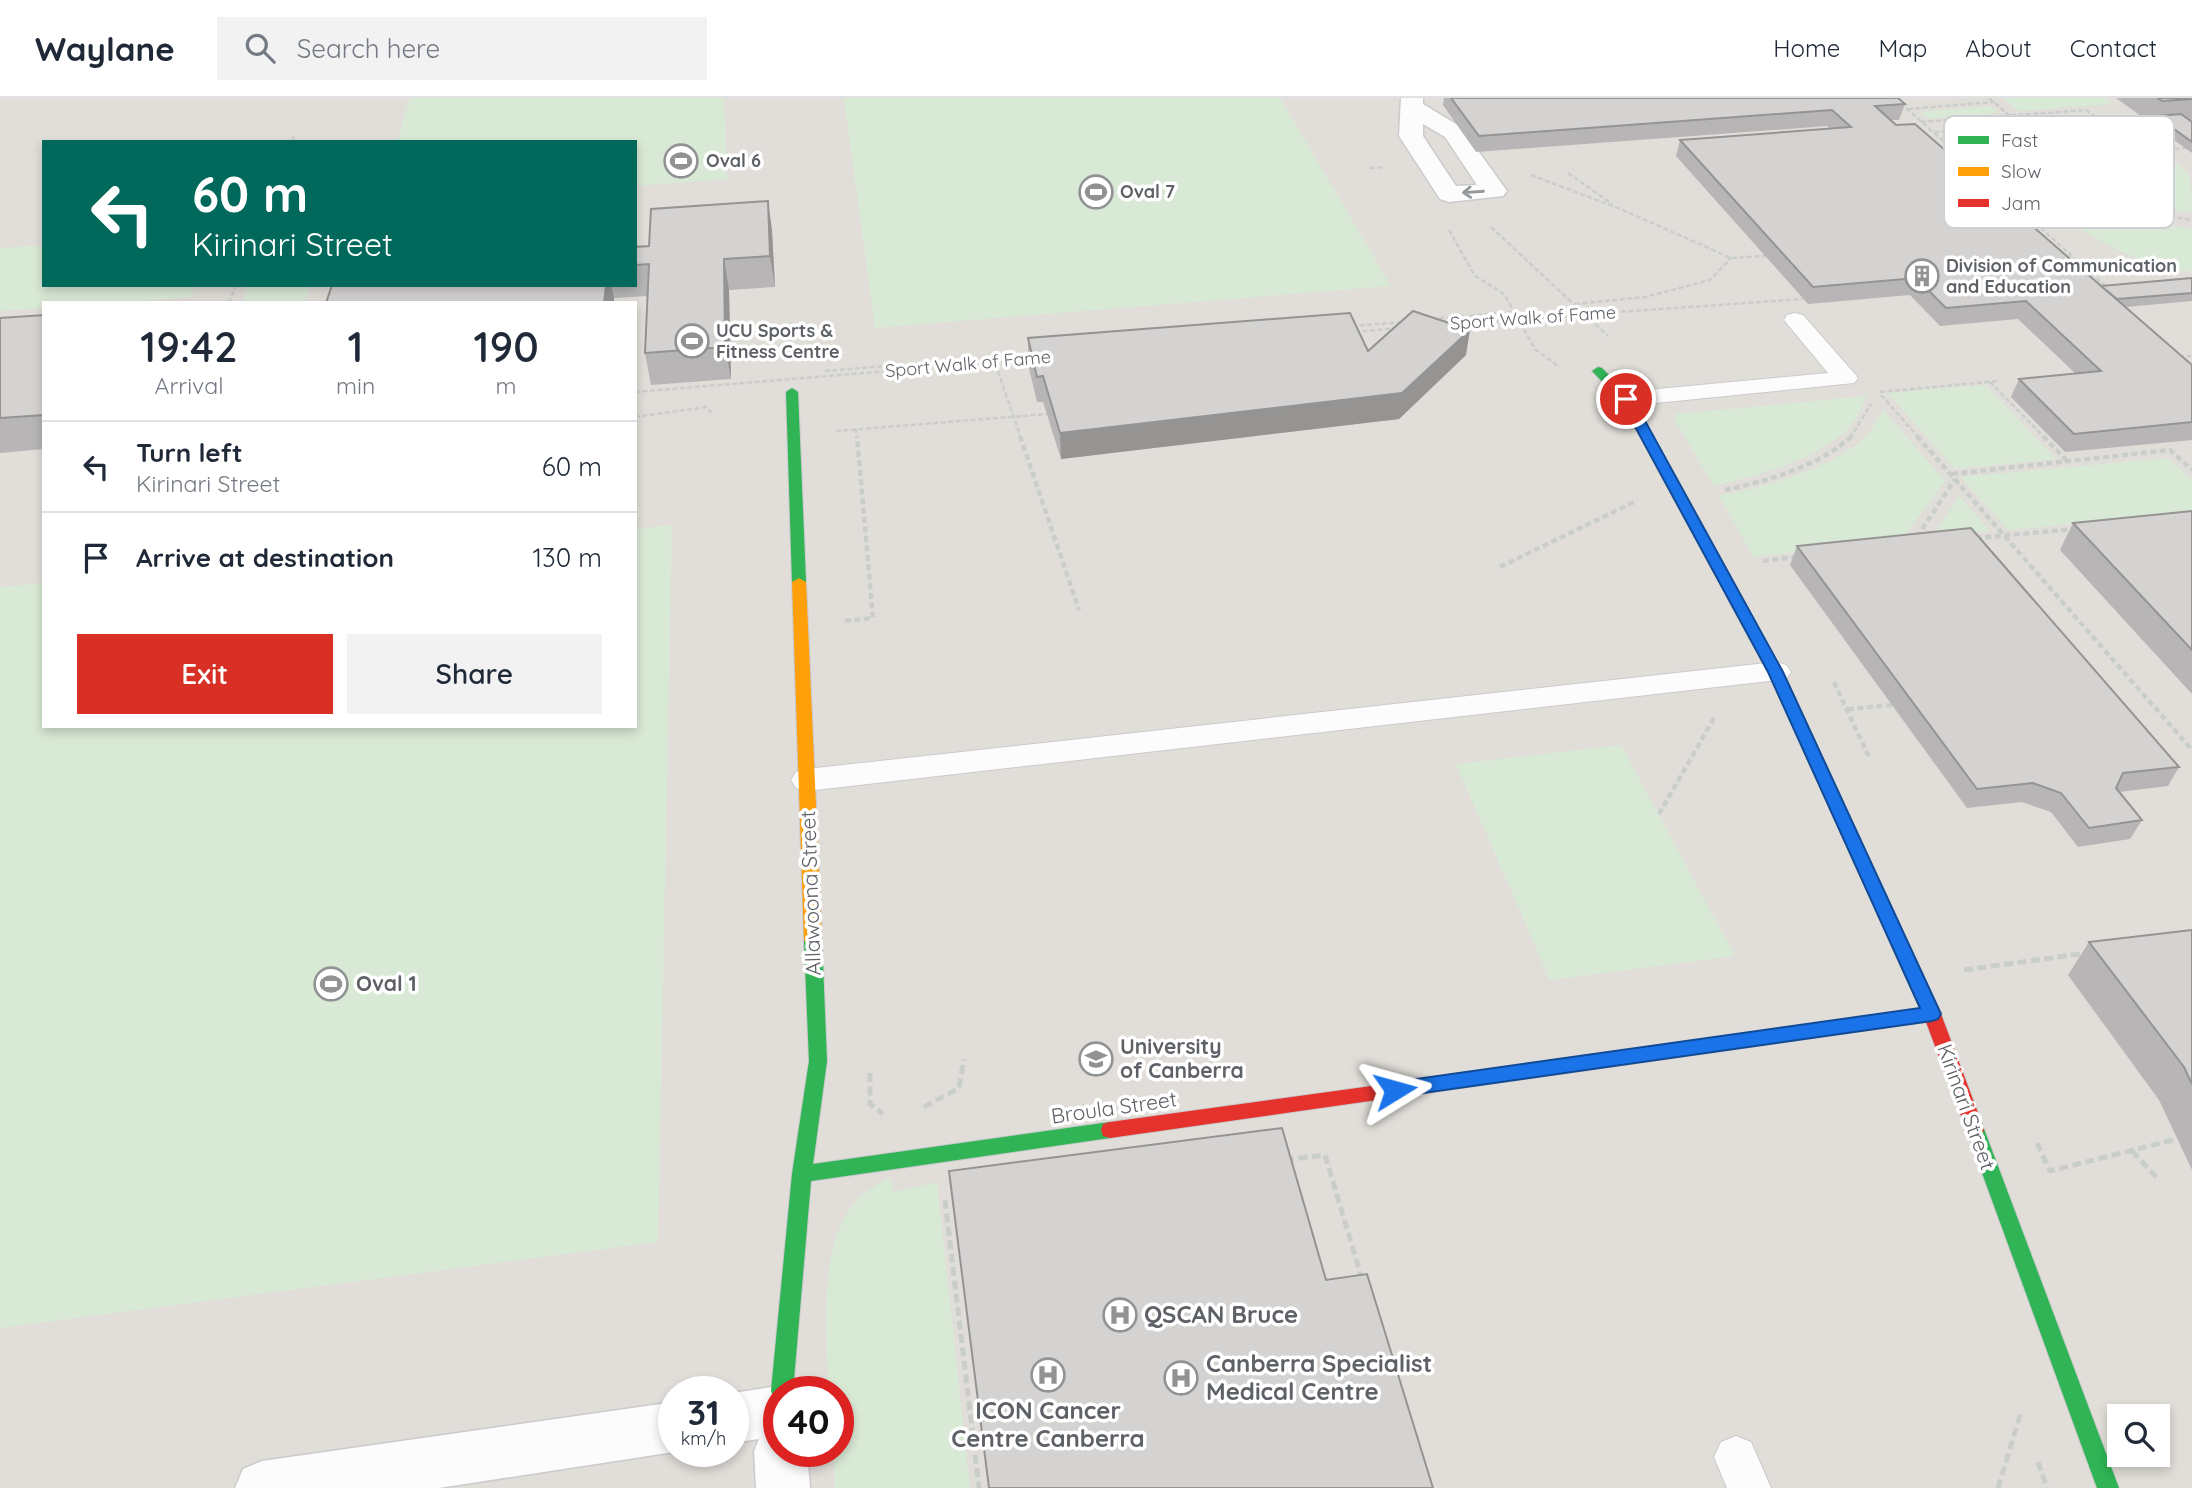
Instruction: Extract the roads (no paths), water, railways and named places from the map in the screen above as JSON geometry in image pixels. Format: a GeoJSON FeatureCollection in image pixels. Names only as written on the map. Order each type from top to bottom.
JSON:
{"type":"FeatureCollection","features":[{"type":"Feature","properties":{"kind":"street"},"geometry":{"type":"LineString","coordinates":[[1412,102],[1453,132],[1494,191],[1449,194],[1411,136],[1412,102]]}},
{"type":"Feature","properties":{"kind":"street","name":"Kirinari Street"},"geometry":{"type":"LineString","coordinates":[[1598,371],[1626,399],[1776,672],[1932,1014],[2108,1488]]}},
{"type":"Feature","properties":{"kind":"street","name":"Allawoona Street"},"geometry":{"type":"LineString","coordinates":[[783,1376],[802,1174],[818,1061],[792,392]]}},
{"type":"Feature","properties":{"kind":"street","name":"Broula Street"},"geometry":{"type":"LineString","coordinates":[[802,1174],[1932,1014]]}},
{"type":"Feature","properties":{"kind":"street"},"geometry":{"type":"LineString","coordinates":[[262,1488],[658,1429]]}},
{"type":"Feature","properties":{"kind":"street"},"geometry":{"type":"LineString","coordinates":[[782,1467],[783,1488]]}},
{"type":"Feature","properties":{"kind":"lane"},"geometry":{"type":"LineString","coordinates":[[1626,399],[1846,378],[1799,310]]}},
{"type":"Feature","properties":{"kind":"lane"},"geometry":{"type":"LineString","coordinates":[[807,780],[1776,672]]}},
{"type":"Feature","properties":{"kind":"place","name":"Oval 6"},"geometry":{"type":"Point","coordinates":[681,161]}},
{"type":"Feature","properties":{"kind":"place","name":"Oval 7"},"geometry":{"type":"Point","coordinates":[1096,192]}},
{"type":"Feature","properties":{"kind":"place","name":"Division of Communication and Education"},"geometry":{"type":"Point","coordinates":[1922,276]}},
{"type":"Feature","properties":{"kind":"place","name":"UCU Sports & Fitness Centre"},"geometry":{"type":"Point","coordinates":[692,341]}},
{"type":"Feature","properties":{"kind":"place","name":"Oval 1"},"geometry":{"type":"Point","coordinates":[331,984]}},
{"type":"Feature","properties":{"kind":"place","name":"University of Canberra"},"geometry":{"type":"Point","coordinates":[1096,1059]}},
{"type":"Feature","properties":{"kind":"place","name":"QSCAN Bruce"},"geometry":{"type":"Point","coordinates":[1120,1315]}},
{"type":"Feature","properties":{"kind":"place","name":"ICON Cancer Centre Canberra"},"geometry":{"type":"Point","coordinates":[1048,1375]}},
{"type":"Feature","properties":{"kind":"place","name":"Canberra Specialist Medical Centre"},"geometry":{"type":"Point","coordinates":[1181,1378]}}]}
